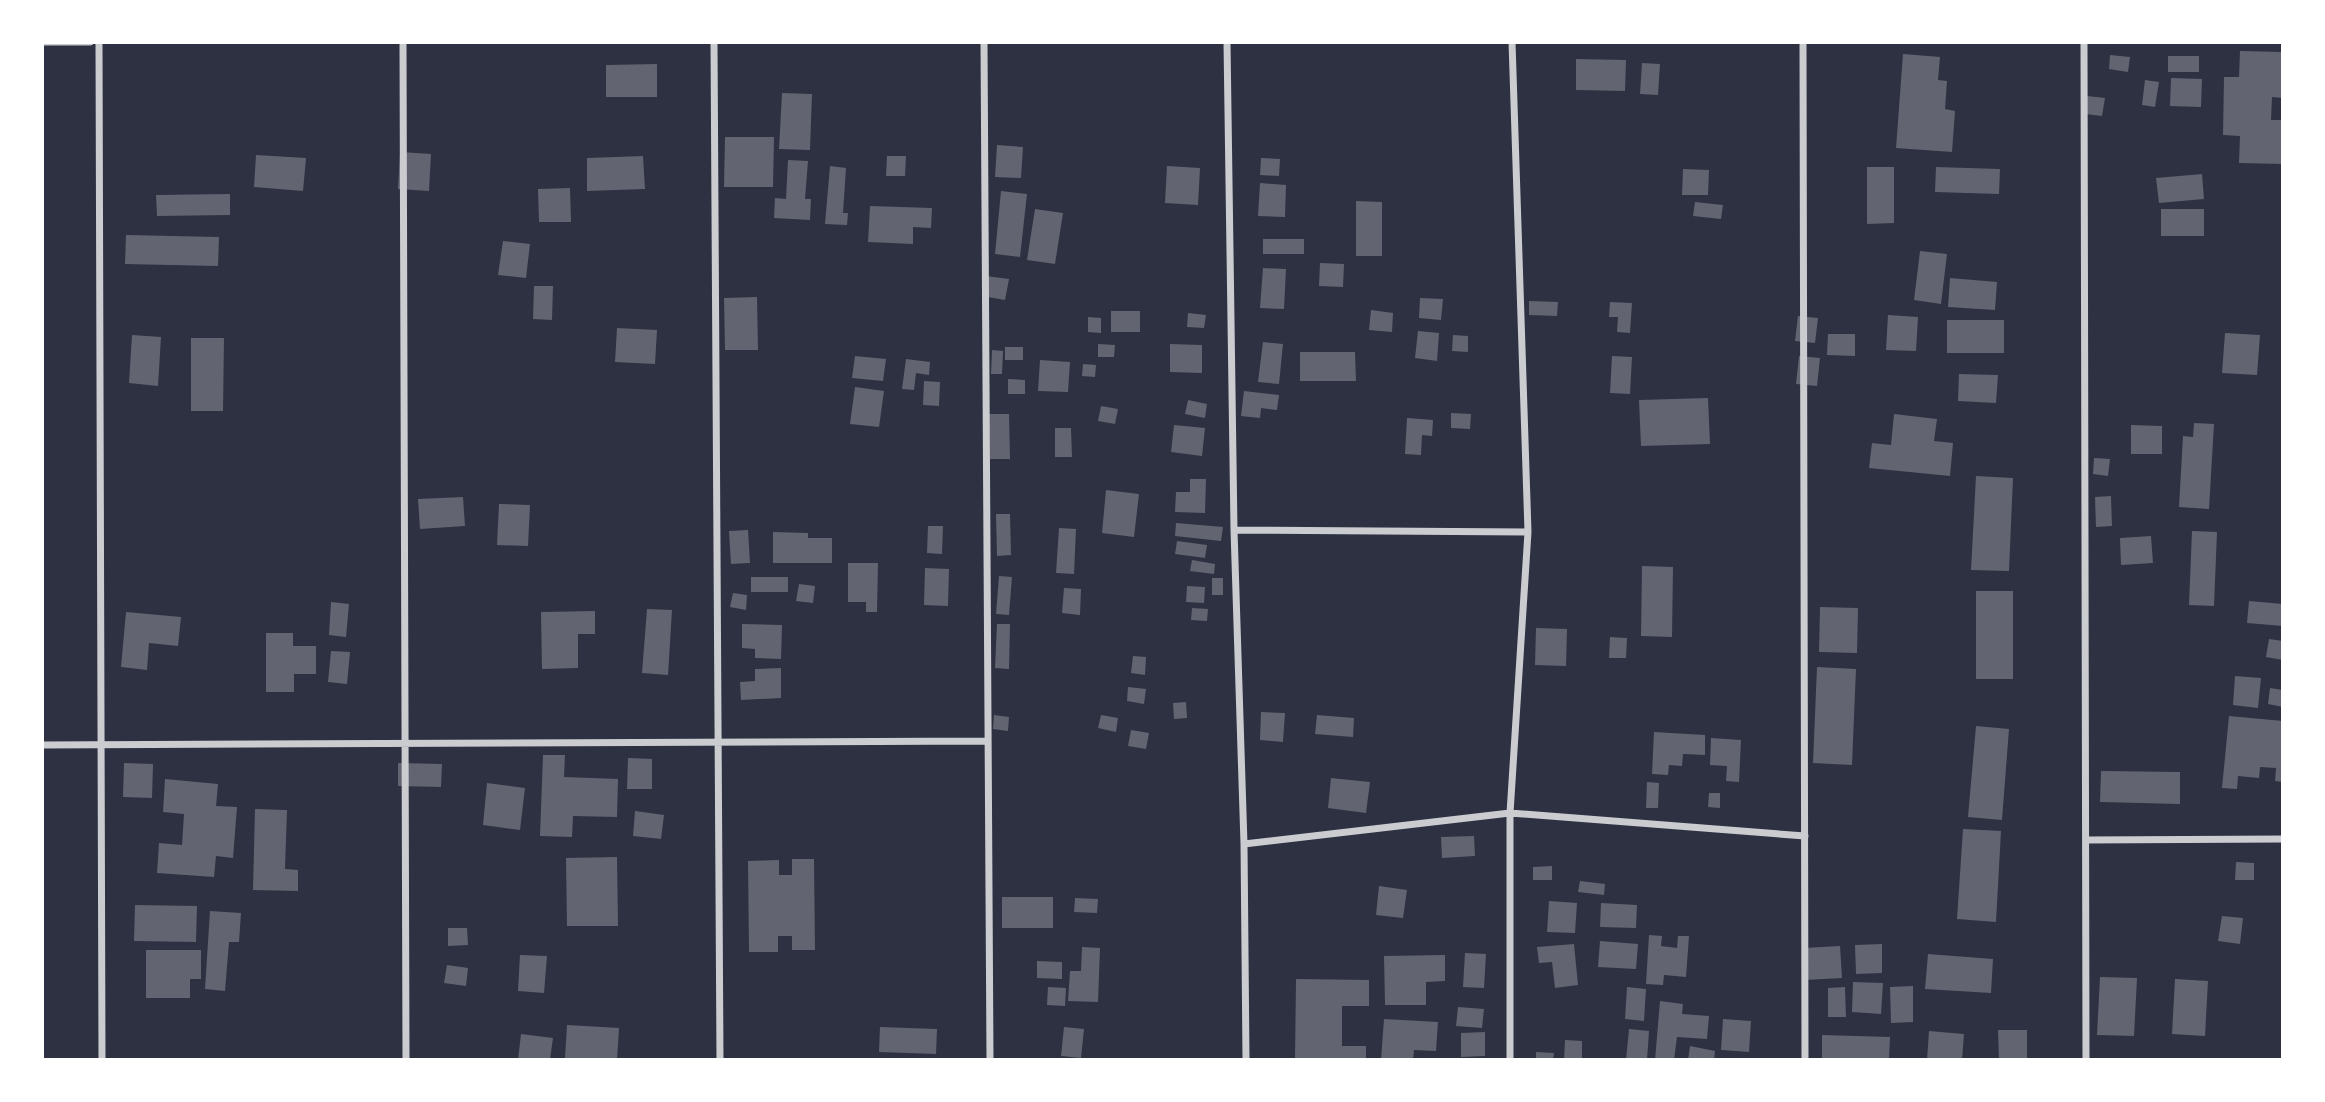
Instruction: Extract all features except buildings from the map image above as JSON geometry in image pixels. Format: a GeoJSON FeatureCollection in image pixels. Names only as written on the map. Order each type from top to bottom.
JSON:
{"type":"FeatureCollection","features":[{"type":"Feature","properties":{"kind":"street"},"geometry":{"type":"LineString","coordinates":[[42,42],[90,42]]}},
{"type":"Feature","properties":{"kind":"street"},"geometry":{"type":"LineString","coordinates":[[100,42],[103,1060]]}},
{"type":"Feature","properties":{"kind":"street"},"geometry":{"type":"LineString","coordinates":[[403,42],[406,1060]]}},
{"type":"Feature","properties":{"kind":"street"},"geometry":{"type":"LineString","coordinates":[[714,42],[720,1060]]}},
{"type":"Feature","properties":{"kind":"street"},"geometry":{"type":"LineString","coordinates":[[984,42],[989,1060]]}},
{"type":"Feature","properties":{"kind":"street"},"geometry":{"type":"LineString","coordinates":[[1227,42],[1234,530],[1244,844],[1246,1060]]}},
{"type":"Feature","properties":{"kind":"street"},"geometry":{"type":"LineString","coordinates":[[1510,1060],[1510,813],[1528,532],[1511,42]]}},
{"type":"Feature","properties":{"kind":"street"},"geometry":{"type":"LineString","coordinates":[[1802,42],[1805,1060]]}},
{"type":"Feature","properties":{"kind":"street"},"geometry":{"type":"LineString","coordinates":[[2084,42],[2086,1060]]}},
{"type":"Feature","properties":{"kind":"street"},"geometry":{"type":"LineString","coordinates":[[1234,530],[1528,532]]}},
{"type":"Feature","properties":{"kind":"street"},"geometry":{"type":"LineString","coordinates":[[42,745],[988,741]]}},
{"type":"Feature","properties":{"kind":"street"},"geometry":{"type":"LineString","coordinates":[[1244,844],[1510,813],[1805,836]]}},
{"type":"Feature","properties":{"kind":"street"},"geometry":{"type":"LineString","coordinates":[[2086,840],[2283,839]]}}]}
